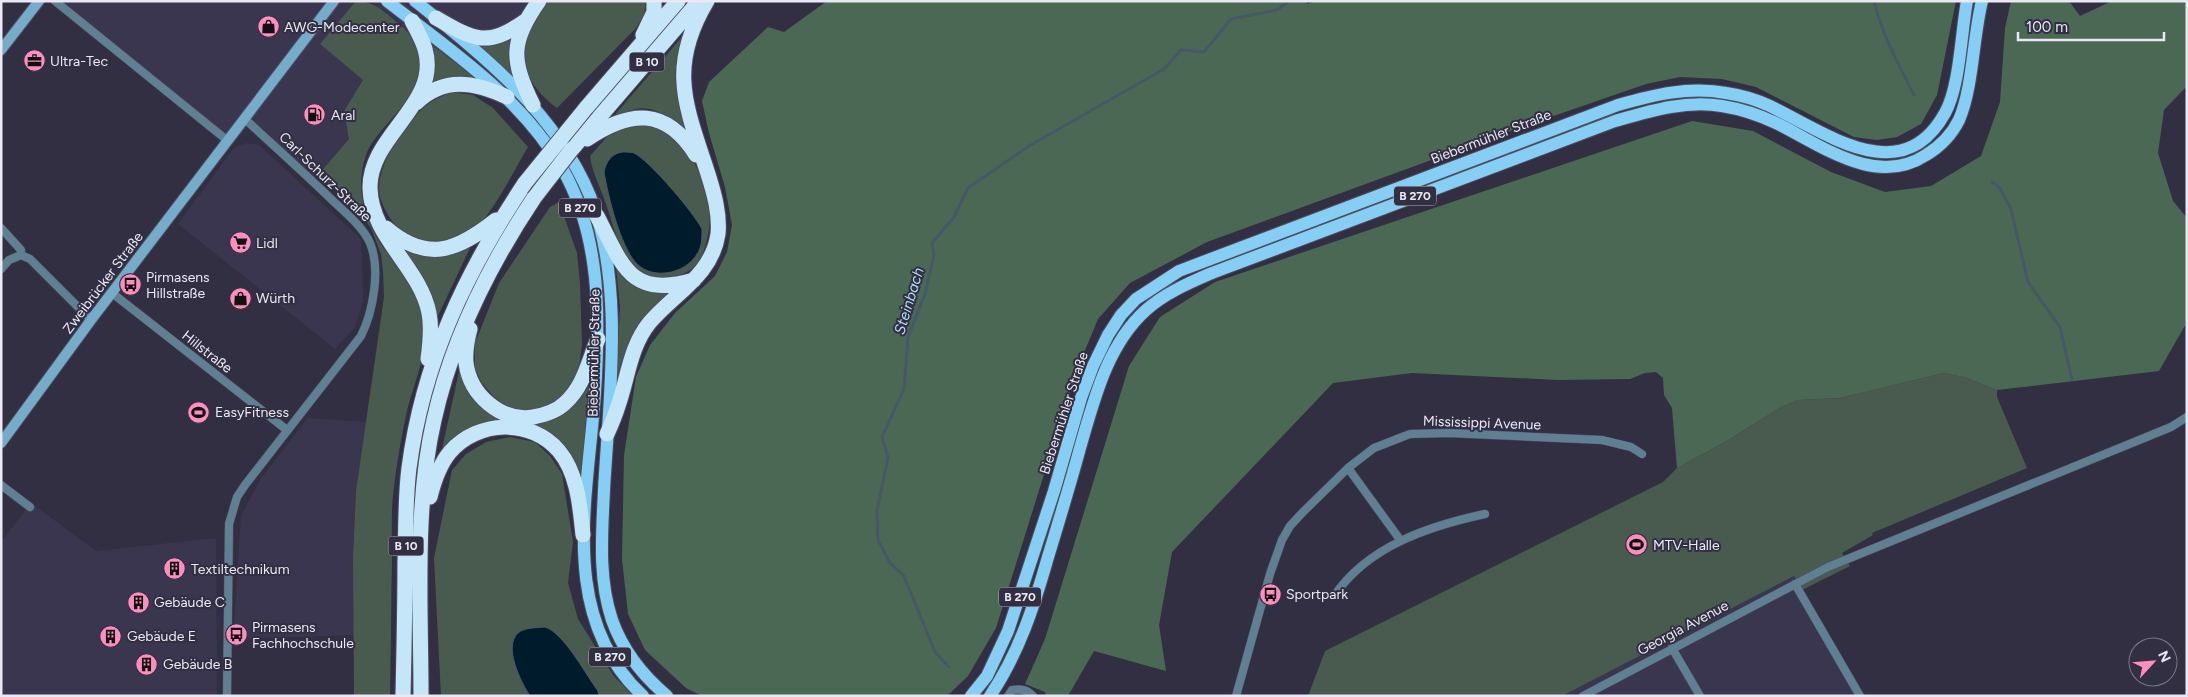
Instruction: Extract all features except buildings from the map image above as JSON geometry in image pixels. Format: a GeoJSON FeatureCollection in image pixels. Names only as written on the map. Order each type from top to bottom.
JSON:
{"type":"FeatureCollection","features":[{"type":"Feature","properties":{"kind":"highway"},"geometry":{"type":"LineString","coordinates":[[436,18],[474,37],[486,38],[505,34],[525,20],[540,1]]}},
{"type":"Feature","properties":{"kind":"highway"},"geometry":{"type":"LineString","coordinates":[[634,54],[654,12],[654,1]]}},
{"type":"Feature","properties":{"kind":"highway","name":"B 10"},"geometry":{"type":"LineString","coordinates":[[403,696],[406,522],[409,469],[423,397],[436,355],[464,286],[506,212],[525,183],[586,108],[678,1]]}},
{"type":"Feature","properties":{"kind":"highway","name":"B 10"},"geometry":{"type":"LineString","coordinates":[[421,696],[422,527],[426,474],[434,422],[453,353],[479,291],[500,251],[534,198],[572,149],[598,126],[699,1]]}},
{"type":"Feature","properties":{"kind":"highway"},"geometry":{"type":"LineString","coordinates":[[607,434],[618,406],[632,357],[649,323],[695,279],[710,259],[718,233],[715,199],[686,103],[683,67],[689,36],[707,1]]}},
{"type":"Feature","properties":{"kind":"highway"},"geometry":{"type":"LineString","coordinates":[[525,20],[519,37],[516,57],[520,77],[533,104]]}},
{"type":"Feature","properties":{"kind":"highway"},"geometry":{"type":"LineString","coordinates":[[412,21],[426,50],[427,74],[420,93],[408,112],[386,139],[375,159],[370,175],[370,190],[376,218],[418,283],[429,312],[430,348],[423,397]]}},
{"type":"Feature","properties":{"kind":"highway"},"geometry":{"type":"LineString","coordinates":[[408,112],[428,93],[448,84],[486,88],[507,97]]}},
{"type":"Feature","properties":{"kind":"highway"},"geometry":{"type":"LineString","coordinates":[[598,126],[632,118],[648,118],[668,123],[682,134],[708,173]]}},
{"type":"Feature","properties":{"kind":"highway"},"geometry":{"type":"LineString","coordinates":[[376,218],[398,238],[424,248],[440,250],[465,242],[506,212]]}},
{"type":"Feature","properties":{"kind":"highway"},"geometry":{"type":"LineString","coordinates":[[598,216],[626,268],[646,284],[660,287],[695,279]]}},
{"type":"Feature","properties":{"kind":"highway"},"geometry":{"type":"LineString","coordinates":[[479,291],[466,347],[466,364],[472,382],[481,396],[492,407],[509,416],[524,418],[538,416],[563,405],[578,389],[598,339]]}},
{"type":"Feature","properties":{"kind":"highway"},"geometry":{"type":"LineString","coordinates":[[422,527],[438,471],[450,452],[466,438],[482,430],[502,427],[522,428],[543,437],[559,450],[568,465],[576,486],[583,535]]}},
{"type":"Feature","properties":{"kind":"main road","name":"B 270"},"geometry":{"type":"LineString","coordinates":[[387,1],[467,63],[507,97]]}},
{"type":"Feature","properties":{"kind":"main road","name":"Biebermühler Straße"},"geometry":{"type":"LineString","coordinates":[[971,696],[987,676],[1005,639],[1093,366],[1108,335],[1121,315],[1136,299],[1179,271],[1618,105],[1650,96],[1690,90],[1726,93],[1767,105],[1864,151],[1888,153],[1911,148],[1930,135],[1946,112],[1955,81],[1967,1]]}},
{"type":"Feature","properties":{"kind":"main road","name":"B 270"},"geometry":{"type":"LineString","coordinates":[[990,696],[1007,669],[1029,620],[1090,414],[1111,358],[1130,329],[1146,310],[1157,302],[1184,285],[1221,270],[1615,121],[1668,106],[1705,104],[1750,112],[1775,122],[1843,158],[1866,166],[1889,168],[1917,162],[1940,146],[1951,134],[1959,119],[1967,90],[1975,28],[1982,1]]}},
{"type":"Feature","properties":{"kind":"main road","name":"B 270"},"geometry":{"type":"LineString","coordinates":[[417,2],[488,62],[533,104]]}},
{"type":"Feature","properties":{"kind":"main road","name":"Biebermühler Straße"},"geometry":{"type":"LineString","coordinates":[[507,97],[548,145],[562,168],[582,212],[595,272],[598,339],[583,535]]}},
{"type":"Feature","properties":{"kind":"main road","name":"Biebermühler Straße"},"geometry":{"type":"LineString","coordinates":[[533,104],[573,161],[598,216],[610,285],[611,322],[602,555],[605,589],[612,620],[632,660],[639,670],[667,696]]}},
{"type":"Feature","properties":{"kind":"main road","name":"B 270"},"geometry":{"type":"LineString","coordinates":[[583,535],[587,588],[591,609],[604,645],[615,664],[643,696]]}},
{"type":"Feature","properties":{"kind":"street"},"geometry":{"type":"LineString","coordinates":[[1,50],[39,1]]}},
{"type":"Feature","properties":{"kind":"street"},"geometry":{"type":"LineString","coordinates":[[55,1],[228,141]]}},
{"type":"Feature","properties":{"kind":"street","name":"Zweibrücker Straße"},"geometry":{"type":"LineString","coordinates":[[1,443],[91,320],[334,1]]}},
{"type":"Feature","properties":{"kind":"street","name":"Carl-Schurz-Straße"},"geometry":{"type":"LineString","coordinates":[[227,696],[229,524],[237,497],[286,430],[361,336],[369,321],[374,293],[373,252],[366,236],[359,227],[245,119]]}},
{"type":"Feature","properties":{"kind":"street"},"geometry":{"type":"LineString","coordinates":[[1,228],[21,250],[22,255]]}},
{"type":"Feature","properties":{"kind":"street"},"geometry":{"type":"LineString","coordinates":[[1,269],[9,260],[22,255],[30,259],[91,320]]}},
{"type":"Feature","properties":{"kind":"street","name":"Hillstraße"},"geometry":{"type":"LineString","coordinates":[[112,294],[286,430]]}},
{"type":"Feature","properties":{"kind":"street","name":"Georgia Avenue"},"geometry":{"type":"LineString","coordinates":[[1583,696],[1828,567],[2171,427],[2187,417]]}},
{"type":"Feature","properties":{"kind":"street","name":"Mississippi Avenue"},"geometry":{"type":"LineString","coordinates":[[1236,696],[1270,574],[1282,540],[1290,526],[1303,512],[1362,456],[1386,442],[1410,434],[1422,433],[1602,440],[1623,444],[1642,454]]}},
{"type":"Feature","properties":{"kind":"street"},"geometry":{"type":"LineString","coordinates":[[1348,468],[1401,541]]}},
{"type":"Feature","properties":{"kind":"street"},"geometry":{"type":"LineString","coordinates":[[1,485],[30,507]]}},
{"type":"Feature","properties":{"kind":"street"},"geometry":{"type":"LineString","coordinates":[[1334,596],[1341,585],[1361,566],[1401,541],[1443,524],[1485,514]]}},
{"type":"Feature","properties":{"kind":"street"},"geometry":{"type":"LineString","coordinates":[[1795,584],[1860,696]]}},
{"type":"Feature","properties":{"kind":"street"},"geometry":{"type":"LineString","coordinates":[[1672,648],[1700,696]]}},
{"type":"Feature","properties":{"kind":"street"},"geometry":{"type":"LineString","coordinates":[[1008,696],[1012,690],[1020,689],[1026,690],[1033,696]]}},
{"type":"Feature","properties":{"kind":"shaded area"},"geometry":{"type":"Polygon","coordinates":[[[59,1],[356,1],[320,44],[363,80],[344,111],[350,139],[310,184],[247,127],[233,145],[59,1]]]}},
{"type":"Feature","properties":{"kind":"shaded area"},"geometry":{"type":"Polygon","coordinates":[[[370,1],[530,1],[520,15],[509,24],[514,36],[496,43],[475,42],[495,60],[478,80],[428,42],[416,42],[400,25],[370,1]]]}},
{"type":"Feature","properties":{"kind":"shaded area"},"geometry":{"type":"Polygon","coordinates":[[[246,143],[259,145],[360,238],[363,302],[355,327],[335,349],[178,224],[234,148],[246,143]]]}},
{"type":"Feature","properties":{"kind":"shaded area"},"geometry":{"type":"Polygon","coordinates":[[[308,418],[366,422],[356,491],[353,557],[354,635],[233,639],[241,516],[261,478],[308,418]]]}},
{"type":"Feature","properties":{"kind":"shaded area"},"geometry":{"type":"Polygon","coordinates":[[[31,503],[96,551],[216,538],[217,696],[1,696],[1,542],[31,503]]]}},
{"type":"Feature","properties":{"kind":"shaded area"},"geometry":{"type":"Polygon","coordinates":[[[1794,576],[1861,696],[1562,696],[1794,576]]]}},
{"type":"Feature","properties":{"kind":"green space"},"geometry":{"type":"Polygon","coordinates":[[[356,1],[369,3],[384,11],[414,41],[421,57],[421,72],[416,86],[369,147],[361,182],[362,196],[370,223],[383,247],[405,277],[420,302],[426,332],[423,355],[407,411],[393,495],[390,696],[354,696],[353,557],[356,491],[384,297],[381,254],[371,228],[360,214],[319,174],[349,139],[344,111],[363,80],[320,44],[356,1]]]}},
{"type":"Feature","properties":{"kind":"green space"},"geometry":{"type":"Polygon","coordinates":[[[548,1],[646,1],[644,15],[636,28],[557,108],[534,85],[525,66],[523,56],[526,34],[548,1]]]}},
{"type":"Feature","properties":{"kind":"green space"},"geometry":{"type":"Polygon","coordinates":[[[827,1],[1306,1],[1307,4],[1316,1],[1956,1],[1937,95],[1921,124],[1897,137],[1877,140],[1854,137],[1756,87],[1722,79],[1680,77],[1646,84],[1516,129],[1207,242],[1130,283],[1098,319],[1076,372],[996,628],[968,676],[947,696],[702,696],[686,688],[645,650],[628,614],[622,559],[624,455],[636,377],[650,345],[675,313],[715,276],[727,252],[732,225],[725,187],[709,133],[702,101],[709,82],[768,27],[784,32],[827,1]]]}},
{"type":"Feature","properties":{"kind":"green space"},"geometry":{"type":"Polygon","coordinates":[[[2011,1],[2069,1],[2080,16],[2112,1],[2187,1],[2187,86],[2164,110],[2158,153],[2173,201],[2187,218],[2187,322],[2159,371],[1997,390],[1967,378],[1944,373],[1840,398],[1798,400],[1781,407],[1725,442],[1677,468],[1672,408],[1664,395],[1663,378],[1656,372],[1645,373],[1630,379],[1558,380],[1412,373],[1333,383],[1172,552],[1159,625],[1166,671],[1094,651],[1068,696],[1046,696],[1045,692],[1025,684],[1045,639],[1129,366],[1160,317],[1215,282],[1692,121],[1753,131],[1831,172],[1885,192],[1931,186],[1981,156],[2000,102],[2005,28],[2011,1]]]}},
{"type":"Feature","properties":{"kind":"green space"},"geometry":{"type":"Polygon","coordinates":[[[514,36],[514,77],[474,41],[496,43],[514,36]]]}},
{"type":"Feature","properties":{"kind":"green space"},"geometry":{"type":"Polygon","coordinates":[[[681,38],[676,71],[678,101],[688,134],[665,115],[650,109],[636,109],[613,117],[681,38]]]}},
{"type":"Feature","properties":{"kind":"green space"},"geometry":{"type":"Polygon","coordinates":[[[428,42],[478,80],[428,86],[428,42]]]}},
{"type":"Feature","properties":{"kind":"green space"},"geometry":{"type":"Polygon","coordinates":[[[451,92],[473,95],[493,108],[528,147],[496,201],[476,228],[449,240],[424,241],[413,238],[403,232],[387,213],[381,200],[379,188],[381,175],[393,146],[412,120],[431,102],[451,92]]]}},
{"type":"Feature","properties":{"kind":"green space"},"geometry":{"type":"Polygon","coordinates":[[[642,123],[664,129],[678,141],[697,167],[707,197],[709,228],[702,257],[697,264],[683,274],[667,278],[654,277],[643,273],[626,256],[620,245],[591,163],[590,156],[613,130],[642,123]]]}},
{"type":"Feature","properties":{"kind":"green space"},"geometry":{"type":"Polygon","coordinates":[[[559,202],[577,253],[582,344],[579,370],[574,384],[560,399],[539,410],[522,411],[508,407],[494,397],[481,382],[475,369],[475,343],[499,283],[550,207],[559,202]]]}},
{"type":"Feature","properties":{"kind":"green space"},"geometry":{"type":"Polygon","coordinates":[[[399,247],[427,255],[442,255],[470,248],[437,318],[432,298],[399,247]]]}},
{"type":"Feature","properties":{"kind":"green space"},"geometry":{"type":"Polygon","coordinates":[[[616,267],[637,283],[651,290],[659,292],[678,291],[652,311],[619,384],[616,383],[620,307],[616,267]]]}},
{"type":"Feature","properties":{"kind":"green space"},"geometry":{"type":"Polygon","coordinates":[[[460,367],[503,419],[573,403],[588,388],[582,483],[576,465],[511,423],[440,458],[460,367]]]}},
{"type":"Feature","properties":{"kind":"green space"},"geometry":{"type":"Polygon","coordinates":[[[1944,373],[1967,378],[1997,390],[1997,397],[2027,468],[1872,533],[1873,535],[1842,553],[1850,566],[1802,590],[1794,576],[1562,696],[1308,696],[1325,651],[1663,482],[1677,468],[1725,442],[1781,407],[1798,400],[1840,398],[1944,373]]]}},
{"type":"Feature","properties":{"kind":"green space"},"geometry":{"type":"Polygon","coordinates":[[[510,437],[535,442],[550,456],[562,474],[573,542],[568,583],[578,619],[613,675],[633,696],[441,696],[434,558],[452,470],[466,454],[486,442],[510,437]]]}},
{"type":"Feature","properties":{"kind":"water"},"geometry":{"type":"Polygon","coordinates":[[[622,152],[634,153],[650,166],[681,200],[702,229],[700,248],[689,264],[681,269],[662,273],[652,272],[636,263],[630,255],[620,233],[608,194],[604,172],[610,159],[622,152]]]}},
{"type":"Feature","properties":{"kind":"water"},"geometry":{"type":"Polygon","coordinates":[[[545,627],[560,637],[598,691],[599,696],[530,696],[518,674],[512,647],[518,633],[531,628],[545,627]]]}},
{"type":"Feature","properties":{"kind":"waterway","name":"Steinbach"},"geometry":{"type":"LineString","coordinates":[[949,667],[935,652],[904,576],[890,563],[878,540],[877,510],[888,458],[882,437],[904,389],[908,337],[925,294],[934,255],[932,243],[954,217],[968,188],[1029,146],[1164,69],[1181,50],[1204,52],[1231,19],[1277,10],[1289,1]]}},
{"type":"Feature","properties":{"kind":"waterway"},"geometry":{"type":"LineString","coordinates":[[1874,1],[1886,38],[1914,95]]}},
{"type":"Feature","properties":{"kind":"waterway"},"geometry":{"type":"LineString","coordinates":[[1992,182],[1999,187],[2011,209],[2028,282],[2060,327],[2072,380]]}},
{"type":"Feature","properties":{"kind":"place","name":"AWG-Modecenter"},"geometry":{"type":"Point","coordinates":[268,27]}},
{"type":"Feature","properties":{"kind":"place","name":"Ultra-Tec"},"geometry":{"type":"Point","coordinates":[34,61]}},
{"type":"Feature","properties":{"kind":"place","name":"Aral"},"geometry":{"type":"Point","coordinates":[315,115]}},
{"type":"Feature","properties":{"kind":"place","name":"Lidl"},"geometry":{"type":"Point","coordinates":[240,243]}},
{"type":"Feature","properties":{"kind":"place","name":"Pirmasens Hillstraße"},"geometry":{"type":"Point","coordinates":[130,285]}},
{"type":"Feature","properties":{"kind":"place","name":"Würth"},"geometry":{"type":"Point","coordinates":[240,298]}},
{"type":"Feature","properties":{"kind":"place","name":"EasyFitness"},"geometry":{"type":"Point","coordinates":[199,412]}},
{"type":"Feature","properties":{"kind":"place","name":"MTV-Halle"},"geometry":{"type":"Point","coordinates":[1637,545]}},
{"type":"Feature","properties":{"kind":"place","name":"Textiltechnikum"},"geometry":{"type":"Point","coordinates":[175,569]}},
{"type":"Feature","properties":{"kind":"place","name":"Sportpark"},"geometry":{"type":"Point","coordinates":[1270,594]}},
{"type":"Feature","properties":{"kind":"place","name":"Gebäude C"},"geometry":{"type":"Point","coordinates":[138,602]}},
{"type":"Feature","properties":{"kind":"place","name":"Pirmasens Fachhochschule"},"geometry":{"type":"Point","coordinates":[236,635]}},
{"type":"Feature","properties":{"kind":"place","name":"Gebäude E"},"geometry":{"type":"Point","coordinates":[111,636]}},
{"type":"Feature","properties":{"kind":"place","name":"Gebäude B"},"geometry":{"type":"Point","coordinates":[147,664]}}]}
